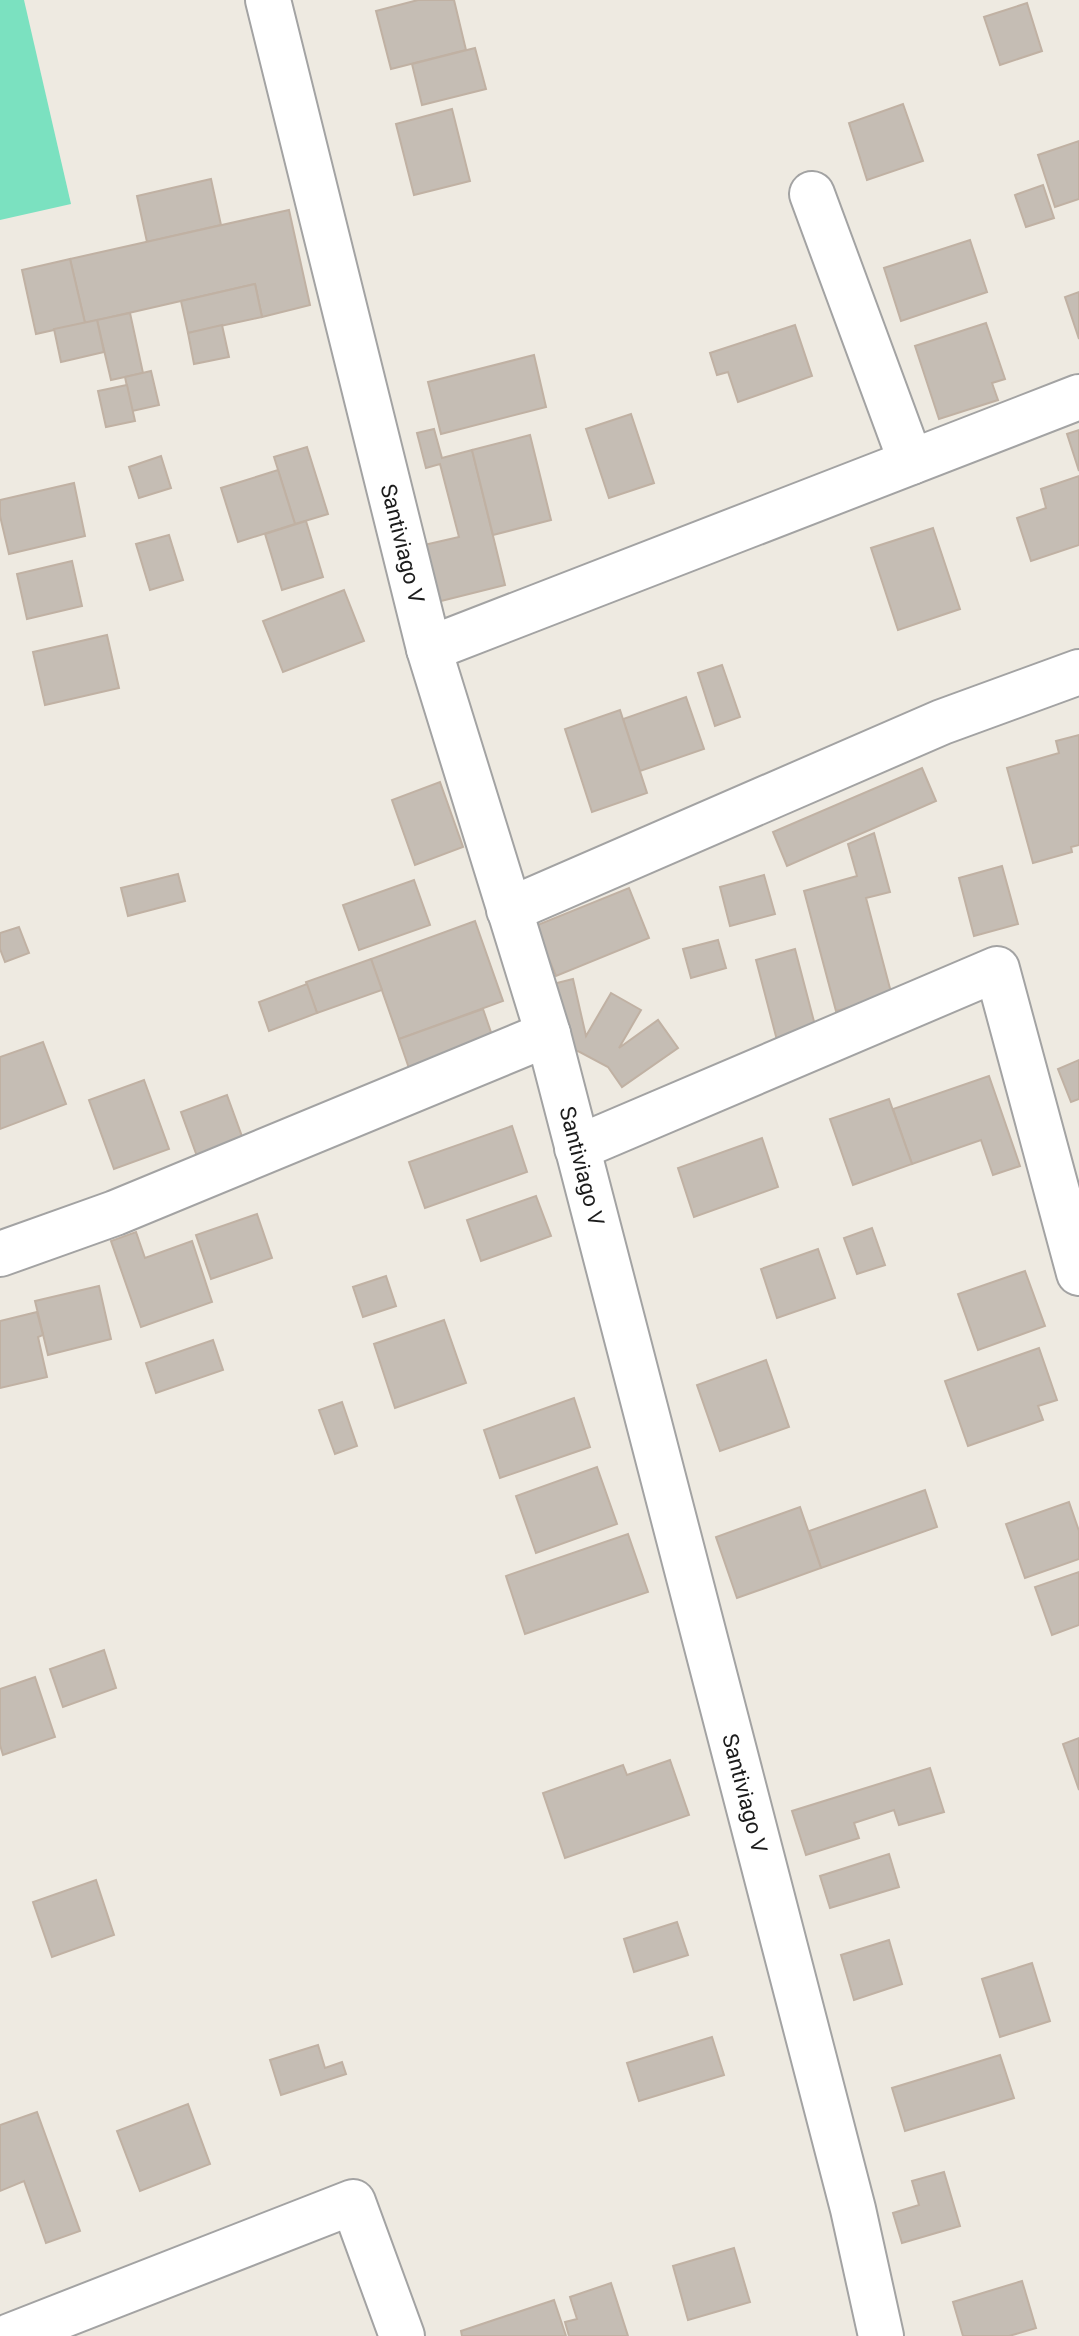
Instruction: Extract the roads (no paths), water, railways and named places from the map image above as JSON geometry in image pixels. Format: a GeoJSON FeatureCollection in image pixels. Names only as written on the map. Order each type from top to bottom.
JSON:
{"type":"FeatureCollection","features":[{"type":"Feature","properties":{"kind":"street","name":"Santiviago V"},"geometry":{"type":"LineString","coordinates":[[268,0],[429,649],[548,1034],[853,2209],[881,2336]]}},
{"type":"Feature","properties":{"kind":"street"},"geometry":{"type":"LineString","coordinates":[[812,194],[911,462]]}},
{"type":"Feature","properties":{"kind":"street"},"geometry":{"type":"LineString","coordinates":[[429,649],[1079,397]]}},
{"type":"Feature","properties":{"kind":"street"},"geometry":{"type":"LineString","coordinates":[[509,910],[942,722],[1079,672]]}},
{"type":"Feature","properties":{"kind":"street"},"geometry":{"type":"LineString","coordinates":[[577,1148],[997,969],[1079,1273]]}},
{"type":"Feature","properties":{"kind":"street"},"geometry":{"type":"LineString","coordinates":[[0,1254],[115,1213],[548,1034]]}},
{"type":"Feature","properties":{"kind":"street"},"geometry":{"type":"LineString","coordinates":[[10,2336],[353,2202],[402,2336]]}}]}
